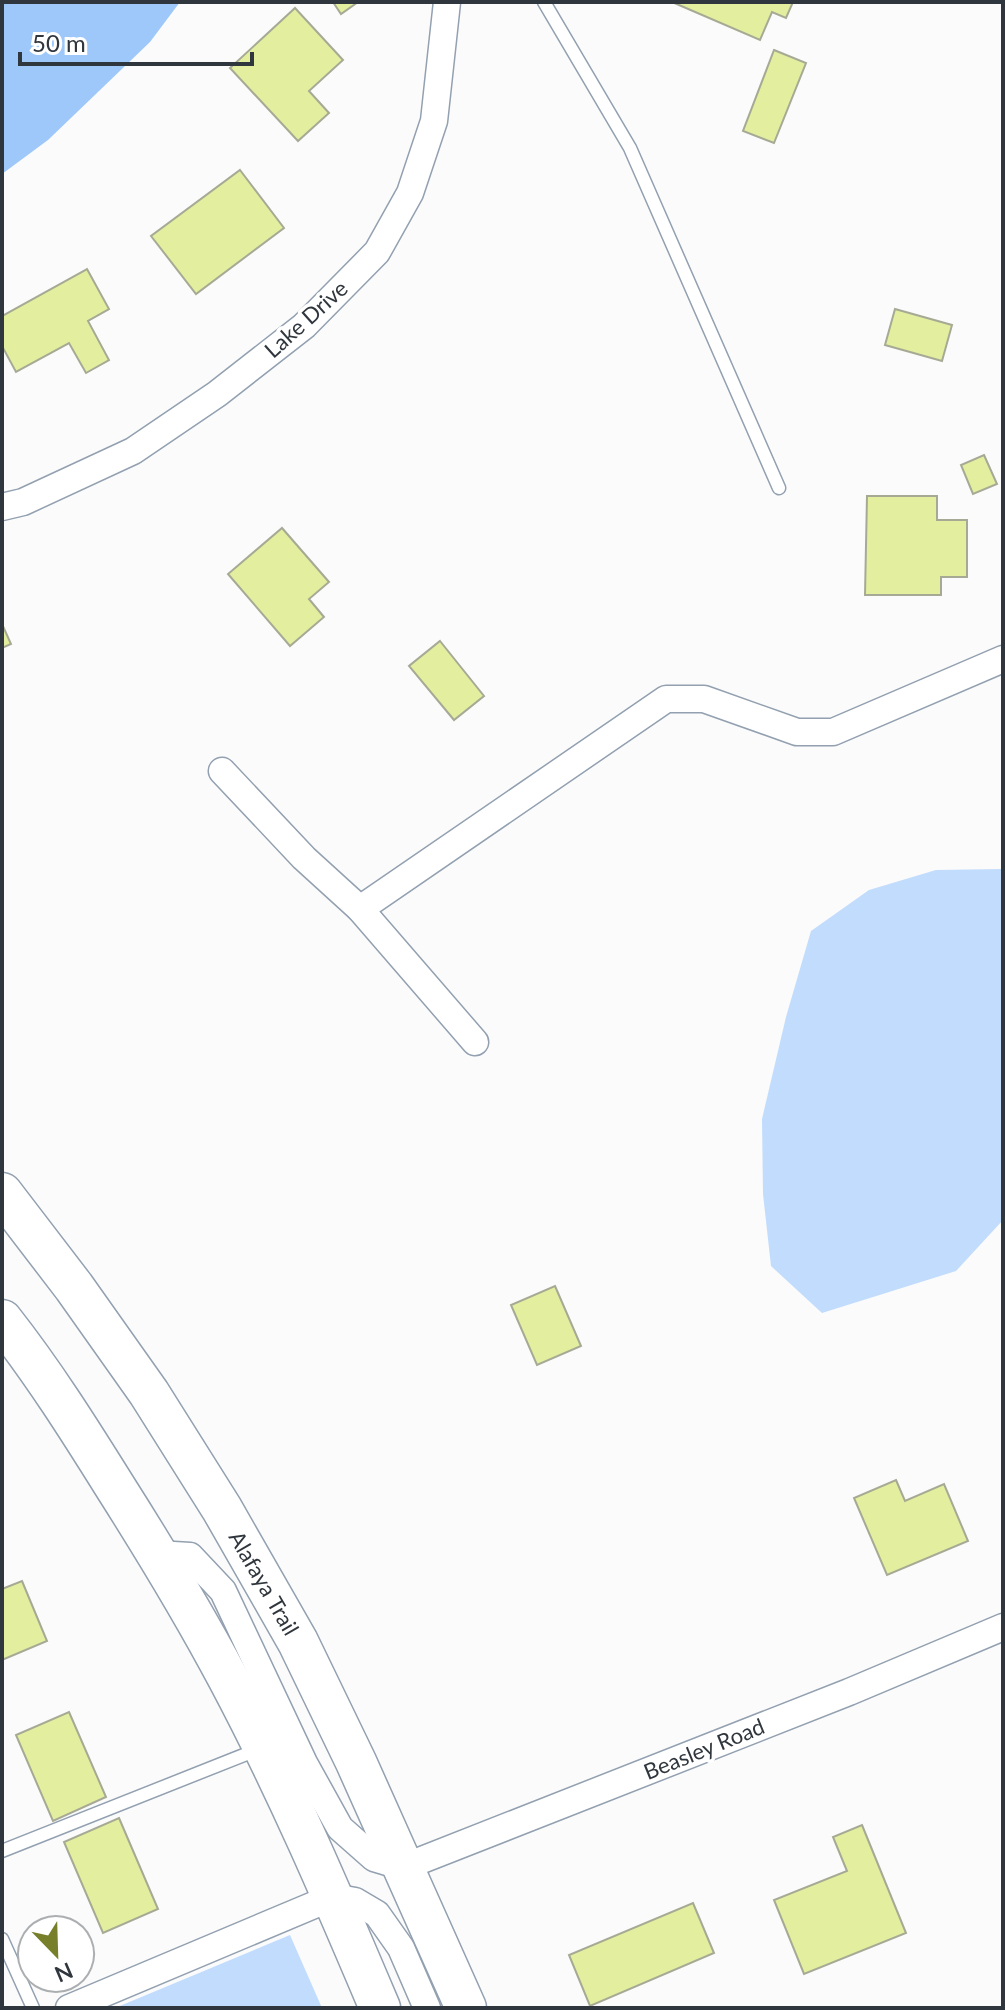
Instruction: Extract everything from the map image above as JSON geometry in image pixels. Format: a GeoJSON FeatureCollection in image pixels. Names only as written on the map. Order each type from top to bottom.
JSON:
{"type":"FeatureCollection","features":[{"type":"Feature","properties":{"kind":"main road","name":"Alafaya Trail"},"geometry":{"type":"LineString","coordinates":[[2,1193],[132,1370],[222,1509],[298,1642],[356,1762],[466,2008]]}},
{"type":"Feature","properties":{"kind":"main road"},"geometry":{"type":"LineString","coordinates":[[2,1320],[86,1441],[157,1554],[228,1678],[333,1897],[380,2008]]}},
{"type":"Feature","properties":{"kind":"street","name":"Lake Drive"},"geometry":{"type":"LineString","coordinates":[[2,507],[23,502],[133,451],[217,394],[304,326],[377,252],[410,193],[434,121],[447,2]]}},
{"type":"Feature","properties":{"kind":"street"},"geometry":{"type":"LineString","coordinates":[[360,909],[666,699],[704,699],[797,732],[833,732],[1003,659]]}},
{"type":"Feature","properties":{"kind":"street"},"geometry":{"type":"LineString","coordinates":[[222,771],[304,858],[360,909],[475,1042]]}},
{"type":"Feature","properties":{"kind":"street"},"geometry":{"type":"LineString","coordinates":[[157,1554],[190,1556],[223,1591],[304,1763],[340,1828],[374,1858],[404,1867]]}},
{"type":"Feature","properties":{"kind":"street","name":"Beasley Road"},"geometry":{"type":"LineString","coordinates":[[404,1867],[835,1697],[1003,1627]]}},
{"type":"Feature","properties":{"kind":"street"},"geometry":{"type":"LineString","coordinates":[[69,2008],[333,1897],[355,1901],[377,1914],[401,1948],[427,2008]]}},
{"type":"Feature","properties":{"kind":"lane"},"geometry":{"type":"LineString","coordinates":[[544,2],[630,148],[779,488]]}},
{"type":"Feature","properties":{"kind":"lane"},"geometry":{"type":"LineString","coordinates":[[2,1851],[263,1747]]}},
{"type":"Feature","properties":{"kind":"lane"},"geometry":{"type":"LineString","coordinates":[[2,1939],[33,2008]]}},
{"type":"Feature","properties":{"kind":"shaded area"},"geometry":{"type":"Polygon","coordinates":[[[2,2],[180,2],[150,42],[48,140],[2,174],[2,2]]]}},
{"type":"Feature","properties":{"kind":"shaded area"},"geometry":{"type":"Polygon","coordinates":[[[1003,869],[1003,1220],[956,1271],[822,1313],[771,1266],[763,1194],[762,1119],[786,1017],[811,931],[869,890],[936,870],[1003,869]]]}},
{"type":"Feature","properties":{"kind":"shaded area"},"geometry":{"type":"Polygon","coordinates":[[[290,1935],[322,2008],[115,2008],[290,1935]]]}},
{"type":"Feature","properties":{"kind":"building"},"geometry":{"type":"Polygon","coordinates":[[[333,2],[358,2],[341,14],[333,2]]]}},
{"type":"Feature","properties":{"kind":"building"},"geometry":{"type":"Polygon","coordinates":[[[672,2],[793,2],[786,18],[772,12],[760,40],[672,2]]]}},
{"type":"Feature","properties":{"kind":"building"},"geometry":{"type":"Polygon","coordinates":[[[295,8],[343,60],[309,91],[329,113],[298,141],[230,68],[295,8]]]}},
{"type":"Feature","properties":{"kind":"building"},"geometry":{"type":"Polygon","coordinates":[[[774,50],[806,63],[774,143],[743,131],[774,50]]]}},
{"type":"Feature","properties":{"kind":"building"},"geometry":{"type":"Polygon","coordinates":[[[240,170],[284,228],[196,294],[151,236],[240,170]]]}},
{"type":"Feature","properties":{"kind":"building"},"geometry":{"type":"Polygon","coordinates":[[[87,269],[109,309],[88,321],[109,360],[86,373],[69,343],[16,372],[2,346],[2,316],[87,269]]]}},
{"type":"Feature","properties":{"kind":"building"},"geometry":{"type":"Polygon","coordinates":[[[895,309],[952,325],[942,361],[885,345],[895,309]]]}},
{"type":"Feature","properties":{"kind":"building"},"geometry":{"type":"Polygon","coordinates":[[[984,455],[997,484],[973,494],[961,465],[984,455]]]}},
{"type":"Feature","properties":{"kind":"building"},"geometry":{"type":"Polygon","coordinates":[[[867,496],[937,496],[937,520],[967,520],[967,577],[941,577],[941,595],[865,595],[867,496]]]}},
{"type":"Feature","properties":{"kind":"building"},"geometry":{"type":"Polygon","coordinates":[[[282,528],[329,582],[309,599],[324,617],[290,646],[228,574],[282,528]]]}},
{"type":"Feature","properties":{"kind":"building"},"geometry":{"type":"Polygon","coordinates":[[[2,624],[11,644],[2,648],[2,624]]]}},
{"type":"Feature","properties":{"kind":"building"},"geometry":{"type":"Polygon","coordinates":[[[440,641],[484,696],[454,720],[409,666],[440,641]]]}},
{"type":"Feature","properties":{"kind":"building"},"geometry":{"type":"Polygon","coordinates":[[[555,1286],[581,1346],[537,1365],[511,1305],[555,1286]]]}},
{"type":"Feature","properties":{"kind":"building"},"geometry":{"type":"Polygon","coordinates":[[[896,1480],[905,1501],[944,1484],[968,1541],[887,1575],[854,1498],[896,1480]]]}},
{"type":"Feature","properties":{"kind":"building"},"geometry":{"type":"Polygon","coordinates":[[[22,1581],[47,1641],[2,1660],[2,1589],[22,1581]]]}},
{"type":"Feature","properties":{"kind":"building"},"geometry":{"type":"Polygon","coordinates":[[[69,1712],[106,1797],[53,1821],[16,1735],[69,1712]]]}},
{"type":"Feature","properties":{"kind":"building"},"geometry":{"type":"Polygon","coordinates":[[[119,1818],[158,1909],[103,1933],[64,1842],[119,1818]]]}},
{"type":"Feature","properties":{"kind":"building"},"geometry":{"type":"Polygon","coordinates":[[[862,1825],[906,1933],[804,1974],[774,1900],[847,1871],[833,1837],[862,1825]]]}},
{"type":"Feature","properties":{"kind":"building"},"geometry":{"type":"Polygon","coordinates":[[[693,1903],[714,1953],[590,2006],[569,1955],[693,1903]]]}}]}
